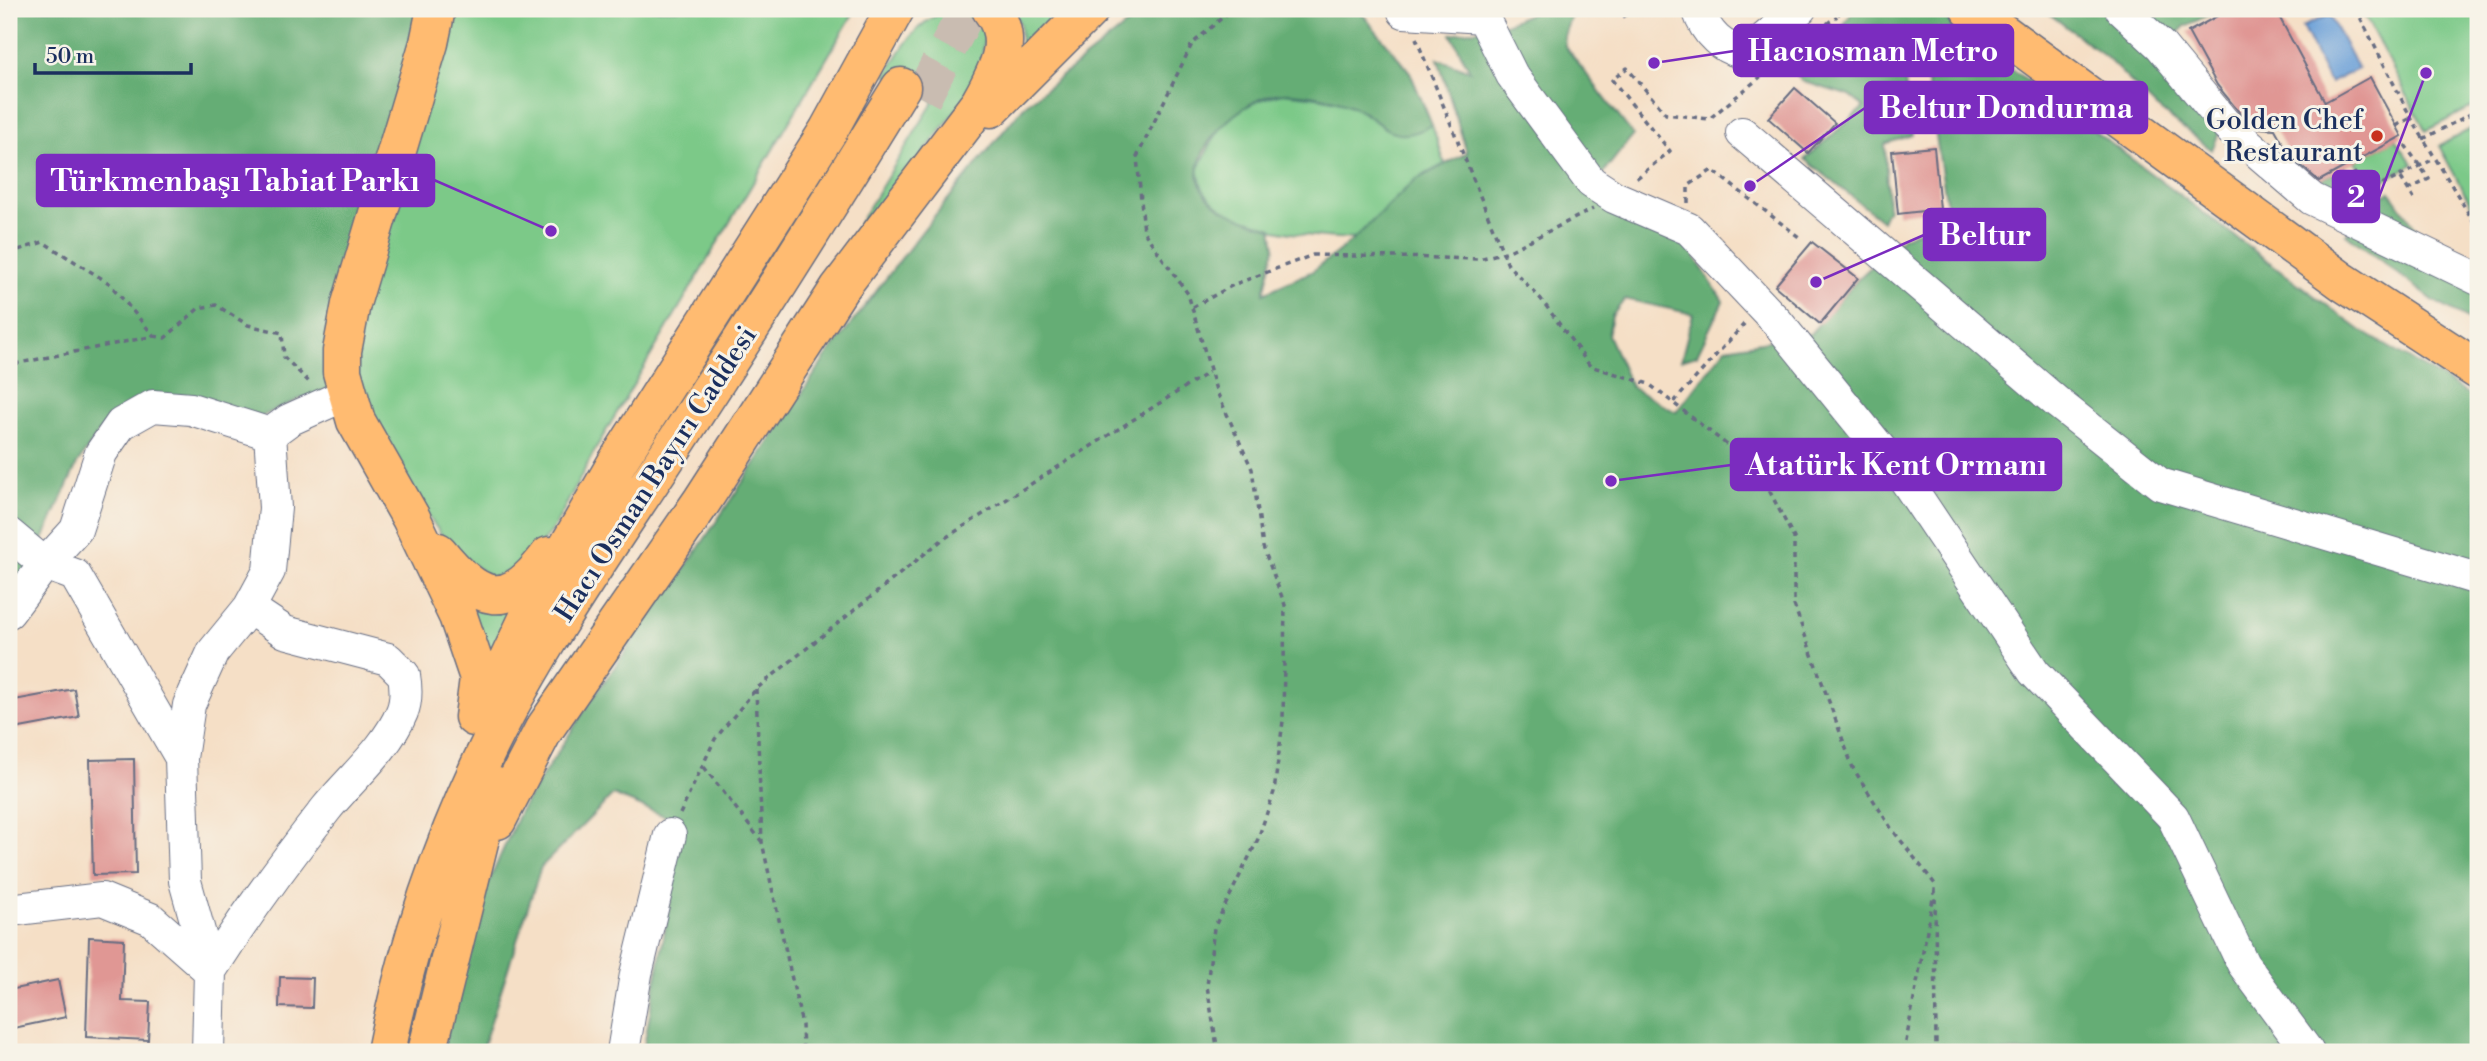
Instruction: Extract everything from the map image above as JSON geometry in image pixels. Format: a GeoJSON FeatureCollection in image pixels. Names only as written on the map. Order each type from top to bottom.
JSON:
{"type":"FeatureCollection","features":[{"type":"Feature","properties":{"kind":"main road"},"geometry":{"type":"LineString","coordinates":[[436,9],[429,43],[351,304],[341,351],[347,394],[356,421],[411,518],[458,616],[479,678],[477,705],[468,746]]}},
{"type":"Feature","properties":{"kind":"main road"},"geometry":{"type":"LineString","coordinates":[[427,1052],[473,872],[519,773],[577,678],[702,501],[839,289],[980,103],[998,71],[1004,36],[1001,22],[991,9]]}},
{"type":"Feature","properties":{"kind":"main road"},"geometry":{"type":"LineString","coordinates":[[931,169],[1090,9]]}},
{"type":"Feature","properties":{"kind":"main road"},"geometry":{"type":"LineString","coordinates":[[1970,9],[2332,275],[2478,370]]}},
{"type":"Feature","properties":{"kind":"main road"},"geometry":{"type":"LineString","coordinates":[[2015,9],[2274,208],[2375,279],[2478,345]]}},
{"type":"Feature","properties":{"kind":"main road"},"geometry":{"type":"LineString","coordinates":[[386,1052],[434,873],[439,826],[468,746],[535,604],[616,464],[788,197],[855,85],[885,54],[906,22],[901,12]]}},
{"type":"Feature","properties":{"kind":"main road","name":"Hacı Osman Bayırı Caddesi"},"geometry":{"type":"LineString","coordinates":[[434,873],[471,785],[512,702],[627,516],[826,209],[912,92],[845,225],[535,705],[506,762],[487,813],[473,872]]}},
{"type":"Feature","properties":{"kind":"main road"},"geometry":{"type":"LineString","coordinates":[[411,518],[470,586],[483,593],[510,592],[534,576],[616,464]]}},
{"type":"Feature","properties":{"kind":"street"},"geometry":{"type":"LineString","coordinates":[[1698,9],[1714,38],[1738,52],[1748,51],[1800,9]]}},
{"type":"Feature","properties":{"kind":"street"},"geometry":{"type":"LineString","coordinates":[[2122,9],[2161,46],[2226,125],[2312,199],[2478,279]]}},
{"type":"Feature","properties":{"kind":"street"},"geometry":{"type":"LineString","coordinates":[[1404,12],[1483,17],[1512,75],[1603,203],[1689,229],[1761,305],[1904,478],[2034,672],[2173,817],[2243,964],[2308,1052]]}},
{"type":"Feature","properties":{"kind":"street"},"geometry":{"type":"LineString","coordinates":[[1742,133],[2049,395],[2160,484],[2478,579]]}},
{"type":"Feature","properties":{"kind":"street"},"geometry":{"type":"LineString","coordinates":[[270,434],[289,420],[347,394]]}},
{"type":"Feature","properties":{"kind":"street"},"geometry":{"type":"LineString","coordinates":[[9,612],[44,564],[76,530],[101,453],[121,424],[153,406],[191,410],[270,434]]}},
{"type":"Feature","properties":{"kind":"street"},"geometry":{"type":"LineString","coordinates":[[208,1052],[210,971],[185,881],[181,758],[189,705],[213,652],[249,608],[269,571],[275,508],[270,434]]}},
{"type":"Feature","properties":{"kind":"street"},"geometry":{"type":"LineString","coordinates":[[9,534],[44,564],[75,575],[181,758]]}},
{"type":"Feature","properties":{"kind":"street"},"geometry":{"type":"LineString","coordinates":[[210,971],[285,863],[392,732],[403,710],[406,691],[404,675],[388,659],[285,632],[249,608]]}},
{"type":"Feature","properties":{"kind":"street"},"geometry":{"type":"LineString","coordinates":[[622,1052],[636,974],[670,835]]}},
{"type":"Feature","properties":{"kind":"street"},"geometry":{"type":"LineString","coordinates":[[9,910],[102,899],[151,919],[210,971]]}},
{"type":"Feature","properties":{"kind":"path"},"geometry":{"type":"LineString","coordinates":[[1217,1052],[1207,986],[1214,928],[1258,839],[1274,792],[1283,721],[1285,605],[1263,547],[1252,468],[1209,372],[1193,307],[1188,294],[1144,232],[1137,157],[1192,44],[1232,9]]}},
{"type":"Feature","properties":{"kind":"path"},"geometry":{"type":"LineString","coordinates":[[1306,9],[1404,12],[1435,80],[1465,165],[1507,265],[1541,299],[1590,366],[1648,384],[1758,468],[1794,538],[1794,605],[1853,768],[1891,828],[1935,884],[1936,1052]]}},
{"type":"Feature","properties":{"kind":"path"},"geometry":{"type":"LineString","coordinates":[[1623,17],[1635,9]]}},
{"type":"Feature","properties":{"kind":"path"},"geometry":{"type":"LineString","coordinates":[[1832,9],[1837,16],[1842,9]]}},
{"type":"Feature","properties":{"kind":"path"},"geometry":{"type":"LineString","coordinates":[[2356,9],[2410,118],[2478,229]]}},
{"type":"Feature","properties":{"kind":"path"},"geometry":{"type":"LineString","coordinates":[[1193,307],[1235,284],[1313,255],[1479,259],[1509,251],[1603,203],[1670,151],[1612,80],[1628,68],[1666,114]]}},
{"type":"Feature","properties":{"kind":"path"},"geometry":{"type":"LineString","coordinates":[[2423,139],[2478,111]]}},
{"type":"Feature","properties":{"kind":"path"},"geometry":{"type":"LineString","coordinates":[[2396,126],[2410,118]]}},
{"type":"Feature","properties":{"kind":"path"},"geometry":{"type":"LineString","coordinates":[[2405,145],[2429,179],[2408,190]]}},
{"type":"Feature","properties":{"kind":"path"},"geometry":{"type":"LineString","coordinates":[[2364,194],[2435,159]]}},
{"type":"Feature","properties":{"kind":"path"},"geometry":{"type":"LineString","coordinates":[[1689,229],[1688,186],[1712,170],[1798,237]]}},
{"type":"Feature","properties":{"kind":"path"},"geometry":{"type":"LineString","coordinates":[[2401,178],[2414,199]]}},
{"type":"Feature","properties":{"kind":"path"},"geometry":{"type":"LineString","coordinates":[[9,253],[43,242],[109,283],[154,336]]}},
{"type":"Feature","properties":{"kind":"path"},"geometry":{"type":"LineString","coordinates":[[9,365],[154,336],[165,338],[199,308],[216,305],[248,325],[282,333],[284,357],[305,382],[347,394]]}},
{"type":"Feature","properties":{"kind":"path"},"geometry":{"type":"LineString","coordinates":[[1674,402],[1761,305]]}},
{"type":"Feature","properties":{"kind":"path"},"geometry":{"type":"LineString","coordinates":[[670,835],[715,739],[756,689],[942,540],[1209,372]]}},
{"type":"Feature","properties":{"kind":"path"},"geometry":{"type":"LineString","coordinates":[[756,689],[762,842],[802,1026],[803,1052]]}},
{"type":"Feature","properties":{"kind":"path"},"geometry":{"type":"LineString","coordinates":[[704,767],[762,842]]}},
{"type":"Feature","properties":{"kind":"path"},"geometry":{"type":"LineString","coordinates":[[1904,1052],[1935,884]]}},
{"type":"Feature","properties":{"kind":"green space"},"geometry":{"type":"Polygon","coordinates":[[[9,9],[450,9],[352,301],[358,387],[302,398],[258,418],[180,395],[103,427],[77,464],[16,600],[9,604],[9,9]]]}},
{"type":"Feature","properties":{"kind":"green space"},"geometry":{"type":"Polygon","coordinates":[[[450,9],[856,9],[596,448],[555,526],[524,565],[492,578],[452,550],[427,514],[358,387],[352,301],[450,9]]]}},
{"type":"Feature","properties":{"kind":"green space"},"geometry":{"type":"Polygon","coordinates":[[[1013,9],[1059,11],[1021,47],[1020,24],[1013,9]]]}},
{"type":"Feature","properties":{"kind":"green space"},"geometry":{"type":"Polygon","coordinates":[[[1153,9],[1360,11],[1410,72],[1432,125],[1418,132],[1396,133],[1345,103],[1319,96],[1284,93],[1252,103],[1221,127],[1201,159],[1198,175],[1203,190],[1217,205],[1234,215],[1272,228],[1275,247],[1264,293],[1313,271],[1354,239],[1415,180],[1467,153],[1438,59],[1470,71],[1451,34],[1500,26],[1541,9],[1573,9],[1564,36],[1565,46],[1633,135],[1593,186],[1677,229],[1723,301],[1697,355],[1681,360],[1693,314],[1625,299],[1612,316],[1608,335],[1631,387],[1676,412],[1726,348],[1810,334],[1858,279],[1903,237],[1949,219],[1926,73],[1902,59],[1912,135],[1885,144],[1888,208],[1882,221],[1805,159],[1864,107],[1850,96],[1801,81],[1794,70],[1842,28],[1854,9],[1931,9],[2360,330],[2478,400],[2478,1052],[643,1052],[673,886],[672,819],[613,795],[541,867],[481,1052],[442,1052],[484,893],[520,811],[592,699],[698,549],[826,357],[923,230],[1024,106],[1124,27],[1153,9]]]}},
{"type":"Feature","properties":{"kind":"green space"},"geometry":{"type":"Polygon","coordinates":[[[2043,9],[2107,9],[2129,26],[2176,9],[2222,9],[2185,26],[2168,43],[2221,128],[2212,150],[2156,107],[2107,58],[2043,9]]]}},
{"type":"Feature","properties":{"kind":"green space"},"geometry":{"type":"Polygon","coordinates":[[[2361,9],[2478,9],[2478,104],[2426,131],[2361,9]]]}},
{"type":"Feature","properties":{"kind":"green space"},"geometry":{"type":"Polygon","coordinates":[[[959,10],[976,15],[986,26],[979,80],[840,263],[836,261],[934,101],[886,75],[915,32],[934,17],[959,10]]]}},
{"type":"Feature","properties":{"kind":"green space"},"geometry":{"type":"Polygon","coordinates":[[[1283,93],[1337,101],[1353,107],[1398,133],[1408,134],[1432,125],[1445,164],[1415,180],[1354,239],[1272,229],[1232,215],[1204,191],[1198,170],[1213,140],[1229,119],[1251,104],[1283,93]]]}},
{"type":"Feature","properties":{"kind":"green space"},"geometry":{"type":"Polygon","coordinates":[[[2478,125],[2478,218],[2439,146],[2478,125]]]}},
{"type":"Feature","properties":{"kind":"green space"},"geometry":{"type":"Polygon","coordinates":[[[2395,139],[2413,164],[2373,187],[2355,161],[2395,139]]]}},
{"type":"Feature","properties":{"kind":"green space"},"geometry":{"type":"Polygon","coordinates":[[[2287,151],[2307,187],[2345,167],[2353,187],[2324,207],[2289,171],[2287,151]]]}},
{"type":"Feature","properties":{"kind":"green space"},"geometry":{"type":"Polygon","coordinates":[[[2390,191],[2426,243],[2357,213],[2390,191]]]}},
{"type":"Feature","properties":{"kind":"green space"},"geometry":{"type":"Polygon","coordinates":[[[2354,227],[2478,290],[2478,325],[2434,301],[2346,234],[2354,227]]]}},
{"type":"Feature","properties":{"kind":"green space"},"geometry":{"type":"Polygon","coordinates":[[[467,604],[519,608],[490,664],[467,604]]]}},
{"type":"Feature","properties":{"kind":"water"},"geometry":{"type":"Polygon","coordinates":[[[2329,15],[2358,69],[2330,83],[2302,27],[2329,15]]]}},
{"type":"Feature","properties":{"kind":"building"},"geometry":{"type":"Polygon","coordinates":[[[2230,9],[2275,9],[2325,102],[2370,77],[2402,136],[2319,181],[2290,156],[2275,129],[2258,128],[2239,112],[2217,85],[2188,32],[2230,9]]]}},
{"type":"Feature","properties":{"kind":"building"},"geometry":{"type":"Polygon","coordinates":[[[1795,88],[1835,123],[1808,153],[1768,118],[1795,88]]]}},
{"type":"Feature","properties":{"kind":"building"},"geometry":{"type":"Polygon","coordinates":[[[1934,147],[1940,209],[1898,214],[1892,151],[1934,147]]]}},
{"type":"Feature","properties":{"kind":"building"},"geometry":{"type":"Polygon","coordinates":[[[1812,242],[1858,278],[1820,324],[1775,286],[1812,242]]]}},
{"type":"Feature","properties":{"kind":"building"},"geometry":{"type":"Polygon","coordinates":[[[74,689],[79,717],[9,730],[9,701],[74,689]]]}},
{"type":"Feature","properties":{"kind":"building"},"geometry":{"type":"Polygon","coordinates":[[[134,759],[136,874],[93,875],[90,760],[134,759]]]}},
{"type":"Feature","properties":{"kind":"building"},"geometry":{"type":"Polygon","coordinates":[[[89,937],[124,939],[122,1001],[150,1002],[148,1040],[86,1037],[89,937]]]}},
{"type":"Feature","properties":{"kind":"building"},"geometry":{"type":"Polygon","coordinates":[[[280,977],[313,978],[312,1008],[279,1007],[280,977]]]}},
{"type":"Feature","properties":{"kind":"building"},"geometry":{"type":"Polygon","coordinates":[[[58,980],[66,1017],[9,1029],[9,990],[58,980]]]}},
{"type":"Feature","properties":{"kind":"tunnel"},"geometry":{"type":"LineString","coordinates":[[922,98],[968,9]]}},
{"type":"Feature","properties":{"kind":"place","name":"Hacıosman Metro"},"geometry":{"type":"Point","coordinates":[1654,63]}},
{"type":"Feature","properties":{"kind":"place","name":"2"},"geometry":{"type":"Point","coordinates":[2426,73]}},
{"type":"Feature","properties":{"kind":"place","name":"Golden Chef Restaurant"},"geometry":{"type":"Point","coordinates":[2377,136]}},
{"type":"Feature","properties":{"kind":"place","name":"Beltur Dondurma"},"geometry":{"type":"Point","coordinates":[1750,186]}},
{"type":"Feature","properties":{"kind":"place","name":"Türkmenbaşı Tabiat Parkı"},"geometry":{"type":"Point","coordinates":[551,231]}},
{"type":"Feature","properties":{"kind":"place","name":"Beltur"},"geometry":{"type":"Point","coordinates":[1816,282]}},
{"type":"Feature","properties":{"kind":"place","name":"Atatürk Kent Ormanı"},"geometry":{"type":"Point","coordinates":[1611,481]}}]}
